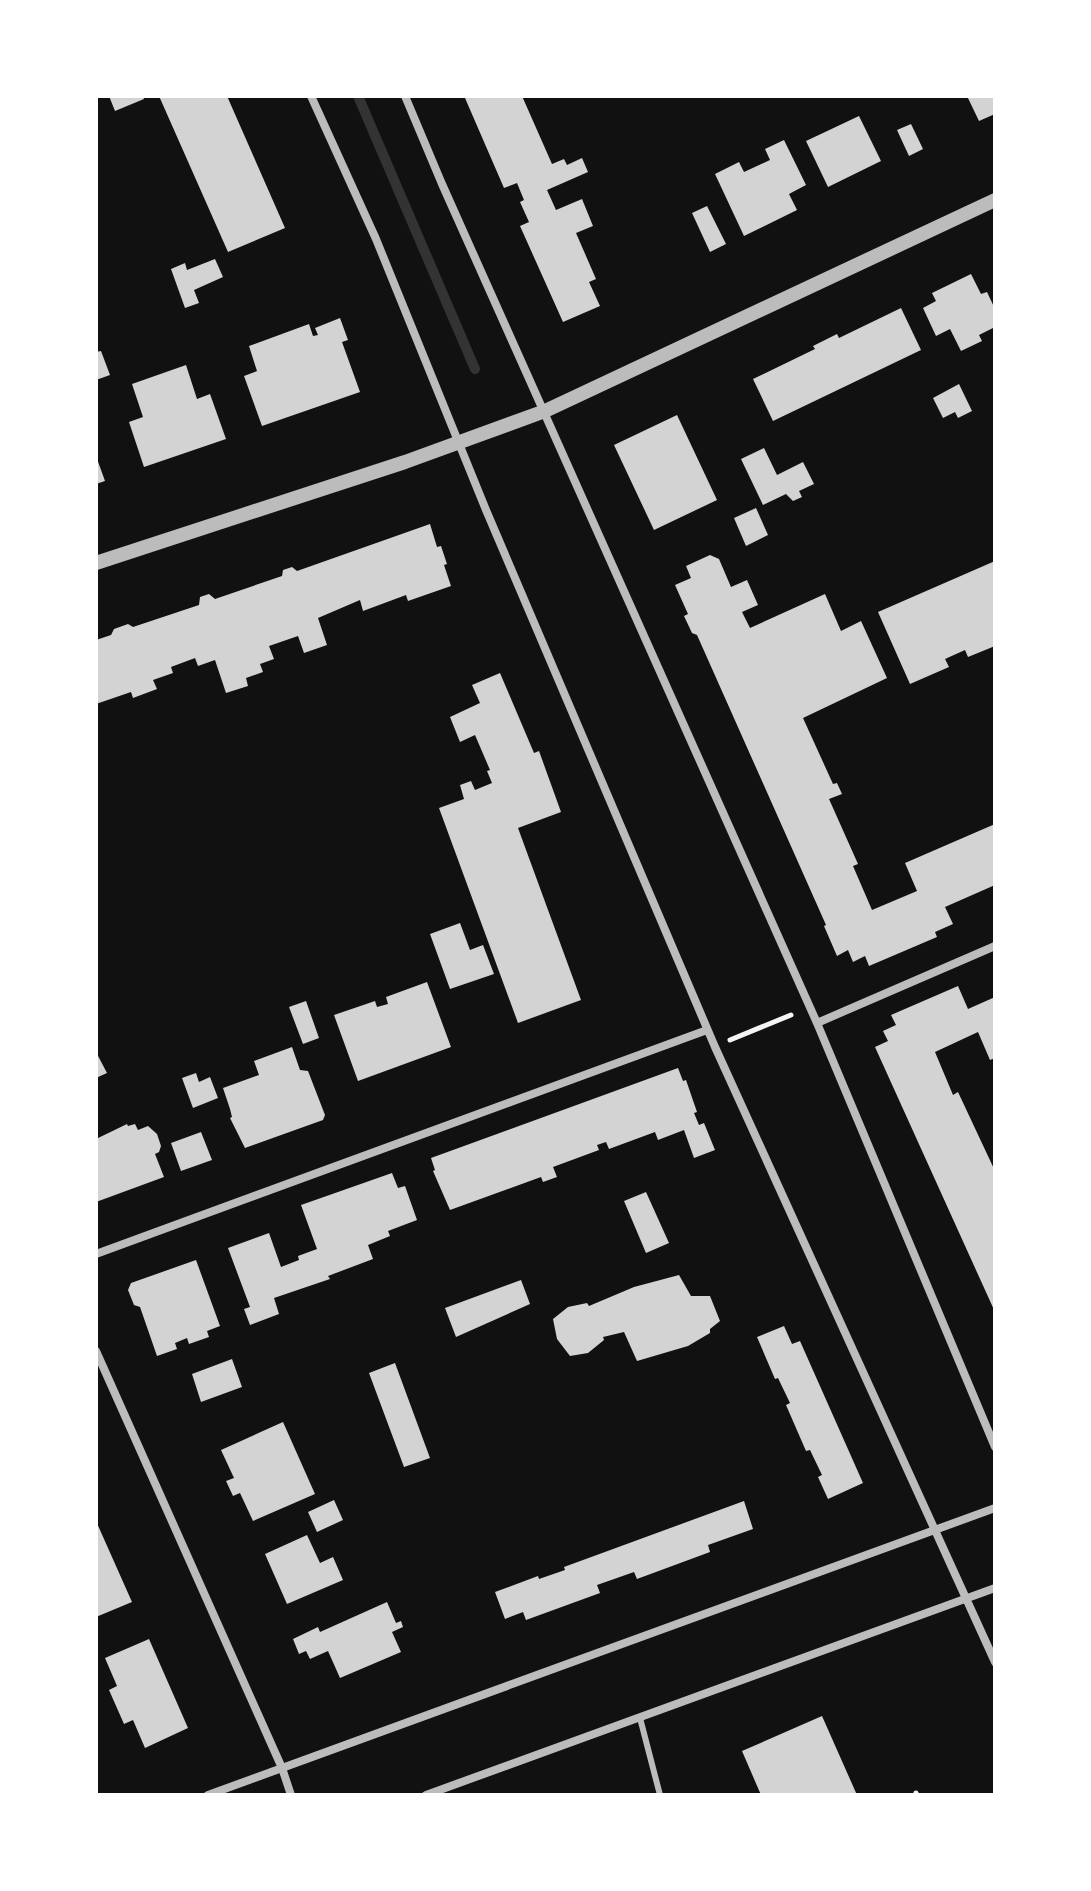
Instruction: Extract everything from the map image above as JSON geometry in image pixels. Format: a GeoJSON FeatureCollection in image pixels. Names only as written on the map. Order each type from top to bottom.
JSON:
{"type":"FeatureCollection","features":[{"type":"Feature","properties":{"kind":"street"},"geometry":{"type":"LineString","coordinates":[[311,96],[376,239],[707,1030],[995,1662]]}},
{"type":"Feature","properties":{"kind":"street"},"geometry":{"type":"LineString","coordinates":[[405,96],[817,1023],[995,1447]]}},
{"type":"Feature","properties":{"kind":"street"},"geometry":{"type":"LineString","coordinates":[[96,563],[459,443],[545,411],[995,200]]}},
{"type":"Feature","properties":{"kind":"street"},"geometry":{"type":"LineString","coordinates":[[817,1023],[995,946]]}},
{"type":"Feature","properties":{"kind":"street"},"geometry":{"type":"LineString","coordinates":[[96,1254],[707,1030]]}},
{"type":"Feature","properties":{"kind":"street"},"geometry":{"type":"LineString","coordinates":[[96,1351],[282,1768],[291,1795]]}},
{"type":"Feature","properties":{"kind":"street"},"geometry":{"type":"LineString","coordinates":[[208,1795],[995,1508]]}},
{"type":"Feature","properties":{"kind":"street"},"geometry":{"type":"LineString","coordinates":[[426,1795],[995,1588]]}},
{"type":"Feature","properties":{"kind":"lane"},"geometry":{"type":"LineString","coordinates":[[640,1718],[660,1795]]}},
{"type":"Feature","properties":{"kind":"path"},"geometry":{"type":"LineString","coordinates":[[715,1047],[790,1015],[817,1023]]}},
{"type":"Feature","properties":{"kind":"building"},"geometry":{"type":"Polygon","coordinates":[[[109,96],[143,96],[144,99],[115,111],[109,96]]]}},
{"type":"Feature","properties":{"kind":"building"},"geometry":{"type":"Polygon","coordinates":[[[159,96],[227,96],[285,228],[228,252],[159,96]]]}},
{"type":"Feature","properties":{"kind":"building"},"geometry":{"type":"Polygon","coordinates":[[[522,96],[552,164],[564,159],[567,165],[582,158],[588,172],[547,190],[556,210],[582,199],[593,226],[576,233],[596,279],[589,282],[600,306],[563,322],[520,226],[529,222],[520,202],[524,200],[517,183],[504,188],[465,98],[522,96]]]}},
{"type":"Feature","properties":{"kind":"building"},"geometry":{"type":"Polygon","coordinates":[[[967,96],[995,96],[995,114],[979,121],[967,96]]]}},
{"type":"Feature","properties":{"kind":"building"},"geometry":{"type":"Polygon","coordinates":[[[859,116],[881,161],[828,187],[806,141],[859,116]]]}},
{"type":"Feature","properties":{"kind":"building"},"geometry":{"type":"Polygon","coordinates":[[[911,124],[923,149],[909,156],[897,130],[911,124]]]}},
{"type":"Feature","properties":{"kind":"building"},"geometry":{"type":"Polygon","coordinates":[[[784,140],[806,185],[789,194],[797,210],[744,236],[715,174],[739,162],[744,172],[770,160],[765,149],[784,140]]]}},
{"type":"Feature","properties":{"kind":"building"},"geometry":{"type":"Polygon","coordinates":[[[707,206],[726,244],[710,252],[692,213],[707,206]]]}},
{"type":"Feature","properties":{"kind":"building"},"geometry":{"type":"Polygon","coordinates":[[[215,259],[223,277],[194,290],[199,303],[185,308],[171,269],[185,263],[187,270],[215,259]]]}},
{"type":"Feature","properties":{"kind":"building"},"geometry":{"type":"Polygon","coordinates":[[[971,274],[981,294],[987,292],[995,309],[995,327],[979,335],[982,341],[961,351],[950,329],[936,336],[923,308],[936,301],[932,293],[971,274]]]}},
{"type":"Feature","properties":{"kind":"building"},"geometry":{"type":"Polygon","coordinates":[[[901,308],[921,350],[773,421],[753,379],[815,349],[813,346],[837,334],[839,338],[901,308]]]}},
{"type":"Feature","properties":{"kind":"building"},"geometry":{"type":"Polygon","coordinates":[[[340,318],[348,340],[342,342],[360,392],[262,426],[244,376],[257,371],[249,346],[309,324],[313,336],[318,335],[315,328],[340,318]]]}},
{"type":"Feature","properties":{"kind":"building"},"geometry":{"type":"Polygon","coordinates":[[[101,351],[110,375],[96,380],[96,352],[101,351]]]}},
{"type":"Feature","properties":{"kind":"building"},"geometry":{"type":"Polygon","coordinates":[[[186,365],[197,399],[210,394],[226,439],[144,467],[129,422],[143,417],[132,384],[186,365]]]}},
{"type":"Feature","properties":{"kind":"building"},"geometry":{"type":"Polygon","coordinates":[[[959,384],[972,411],[958,418],[955,412],[943,418],[933,398],[959,384]]]}},
{"type":"Feature","properties":{"kind":"building"},"geometry":{"type":"Polygon","coordinates":[[[677,415],[717,500],[654,530],[614,445],[677,415]]]}},
{"type":"Feature","properties":{"kind":"building"},"geometry":{"type":"Polygon","coordinates":[[[764,448],[777,475],[803,462],[814,484],[799,491],[802,497],[793,501],[786,494],[763,505],[741,459],[764,448]]]}},
{"type":"Feature","properties":{"kind":"building"},"geometry":{"type":"Polygon","coordinates":[[[96,456],[105,481],[96,484],[96,456]]]}},
{"type":"Feature","properties":{"kind":"building"},"geometry":{"type":"Polygon","coordinates":[[[756,508],[768,535],[746,546],[734,518],[756,508]]]}},
{"type":"Feature","properties":{"kind":"building"},"geometry":{"type":"Polygon","coordinates":[[[430,524],[437,547],[441,546],[451,586],[408,601],[406,595],[363,611],[360,600],[318,618],[327,645],[304,653],[298,636],[269,646],[274,659],[260,664],[263,672],[246,678],[248,686],[226,693],[215,660],[198,666],[195,658],[171,667],[173,673],[153,680],[157,689],[133,698],[131,692],[96,704],[96,640],[111,635],[114,629],[128,624],[133,627],[199,605],[200,597],[209,594],[215,599],[282,576],[283,570],[292,567],[297,571],[430,524]]]}},
{"type":"Feature","properties":{"kind":"building"},"geometry":{"type":"Polygon","coordinates":[[[710,555],[719,559],[731,587],[747,580],[758,605],[742,612],[750,628],[825,594],[841,631],[861,621],[887,678],[803,718],[833,784],[837,783],[842,794],[829,799],[858,864],[853,866],[872,910],[917,891],[905,863],[995,824],[995,885],[945,907],[953,924],[935,932],[937,937],[869,966],[865,956],[853,962],[848,950],[837,956],[697,635],[692,633],[684,616],[688,614],[675,585],[691,578],[686,566],[710,555]]]}},
{"type":"Feature","properties":{"kind":"building"},"geometry":{"type":"Polygon","coordinates":[[[995,561],[995,646],[968,657],[965,650],[945,659],[949,667],[910,684],[878,612],[995,561]]]}},
{"type":"Feature","properties":{"kind":"building"},"geometry":{"type":"Polygon","coordinates":[[[500,673],[534,753],[539,751],[561,812],[518,828],[581,1000],[518,1023],[439,808],[464,799],[460,785],[471,781],[475,790],[492,783],[487,771],[490,770],[475,735],[460,742],[450,717],[480,703],[472,685],[500,673]]]}},
{"type":"Feature","properties":{"kind":"building"},"geometry":{"type":"Polygon","coordinates":[[[460,923],[470,950],[483,945],[494,974],[450,989],[430,934],[460,923]]]}},
{"type":"Feature","properties":{"kind":"building"},"geometry":{"type":"Polygon","coordinates":[[[427,982],[451,1047],[358,1081],[334,1015],[375,1001],[377,1007],[388,1004],[386,997],[427,982]]]}},
{"type":"Feature","properties":{"kind":"building"},"geometry":{"type":"Polygon","coordinates":[[[958,986],[968,1009],[995,997],[995,1058],[990,1060],[978,1032],[935,1052],[953,1095],[958,1092],[995,1171],[995,1312],[875,1047],[888,1041],[883,1031],[896,1025],[891,1015],[958,986]]]}},
{"type":"Feature","properties":{"kind":"building"},"geometry":{"type":"Polygon","coordinates":[[[306,1001],[319,1038],[303,1044],[289,1007],[306,1001]]]}},
{"type":"Feature","properties":{"kind":"building"},"geometry":{"type":"Polygon","coordinates":[[[292,1047],[300,1070],[308,1071],[325,1115],[323,1120],[245,1148],[230,1118],[223,1088],[259,1075],[254,1061],[292,1047]]]}},
{"type":"Feature","properties":{"kind":"building"},"geometry":{"type":"Polygon","coordinates":[[[96,1052],[107,1073],[96,1078],[96,1052]]]}},
{"type":"Feature","properties":{"kind":"building"},"geometry":{"type":"Polygon","coordinates":[[[678,1068],[683,1081],[686,1080],[699,1125],[704,1123],[715,1150],[694,1158],[684,1130],[658,1140],[655,1132],[609,1149],[606,1142],[597,1145],[599,1150],[553,1167],[557,1177],[543,1182],[541,1177],[450,1210],[433,1171],[431,1158],[678,1068]]]}},
{"type":"Feature","properties":{"kind":"building"},"geometry":{"type":"Polygon","coordinates":[[[196,1073],[199,1082],[210,1077],[218,1098],[193,1108],[182,1078],[196,1073]]]}},
{"type":"Feature","properties":{"kind":"building"},"geometry":{"type":"Polygon","coordinates":[[[127,1124],[135,1124],[138,1130],[148,1126],[157,1134],[161,1146],[155,1154],[164,1177],[96,1202],[96,1139],[127,1124]]]}},
{"type":"Feature","properties":{"kind":"building"},"geometry":{"type":"Polygon","coordinates":[[[201,1132],[212,1160],[181,1171],[171,1143],[201,1132]]]}},
{"type":"Feature","properties":{"kind":"building"},"geometry":{"type":"Polygon","coordinates":[[[392,1173],[398,1188],[405,1186],[417,1220],[388,1231],[390,1236],[368,1245],[373,1259],[328,1276],[330,1279],[274,1298],[279,1314],[250,1325],[244,1309],[250,1307],[228,1248],[269,1233],[281,1267],[299,1260],[298,1256],[317,1249],[301,1205],[392,1173]]]}},
{"type":"Feature","properties":{"kind":"building"},"geometry":{"type":"Polygon","coordinates":[[[646,1192],[669,1243],[646,1253],[624,1201],[646,1192]]]}},
{"type":"Feature","properties":{"kind":"building"},"geometry":{"type":"Polygon","coordinates":[[[196,1260],[220,1326],[207,1331],[209,1337],[189,1344],[187,1338],[175,1343],[177,1349],[157,1356],[140,1307],[134,1305],[128,1290],[131,1283],[196,1260]]]}},
{"type":"Feature","properties":{"kind":"building"},"geometry":{"type":"Polygon","coordinates":[[[679,1275],[691,1296],[710,1296],[720,1321],[710,1329],[710,1333],[688,1346],[637,1361],[624,1332],[603,1337],[604,1340],[588,1353],[570,1356],[557,1339],[553,1319],[568,1307],[587,1303],[589,1306],[634,1287],[679,1275]]]}},
{"type":"Feature","properties":{"kind":"building"},"geometry":{"type":"Polygon","coordinates":[[[521,1280],[530,1304],[456,1337],[445,1308],[521,1280]]]}},
{"type":"Feature","properties":{"kind":"building"},"geometry":{"type":"Polygon","coordinates":[[[784,1326],[792,1344],[800,1341],[863,1483],[828,1499],[818,1477],[822,1475],[810,1450],[806,1451],[786,1405],[790,1403],[778,1378],[775,1379],[757,1337],[784,1326]]]}},
{"type":"Feature","properties":{"kind":"building"},"geometry":{"type":"Polygon","coordinates":[[[232,1359],[242,1387],[201,1402],[192,1374],[232,1359]]]}},
{"type":"Feature","properties":{"kind":"building"},"geometry":{"type":"Polygon","coordinates":[[[395,1363],[430,1458],[404,1467],[369,1373],[395,1363]]]}},
{"type":"Feature","properties":{"kind":"building"},"geometry":{"type":"Polygon","coordinates":[[[283,1422],[315,1494],[253,1521],[240,1493],[233,1496],[226,1481],[234,1478],[221,1450],[283,1422]]]}},
{"type":"Feature","properties":{"kind":"building"},"geometry":{"type":"Polygon","coordinates":[[[334,1500],[343,1520],[317,1532],[308,1512],[334,1500]]]}},
{"type":"Feature","properties":{"kind":"building"},"geometry":{"type":"Polygon","coordinates":[[[744,1501],[753,1529],[708,1545],[710,1552],[637,1579],[634,1572],[597,1585],[600,1593],[526,1620],[523,1612],[505,1619],[495,1592],[565,1570],[564,1567],[744,1501]]]}},
{"type":"Feature","properties":{"kind":"building"},"geometry":{"type":"Polygon","coordinates":[[[96,1521],[132,1602],[96,1617],[96,1521]]]}},
{"type":"Feature","properties":{"kind":"building"},"geometry":{"type":"Polygon","coordinates":[[[307,1535],[320,1563],[333,1557],[343,1580],[287,1604],[265,1554],[307,1535]]]}},
{"type":"Feature","properties":{"kind":"building"},"geometry":{"type":"Polygon","coordinates":[[[387,1602],[396,1623],[401,1621],[403,1627],[392,1632],[401,1652],[340,1678],[328,1651],[310,1659],[306,1651],[299,1654],[293,1639],[318,1627],[320,1632],[387,1602]]]}},
{"type":"Feature","properties":{"kind":"building"},"geometry":{"type":"Polygon","coordinates":[[[149,1639],[188,1728],[145,1748],[133,1720],[124,1724],[109,1690],[117,1686],[105,1658],[149,1639]]]}},
{"type":"Feature","properties":{"kind":"building"},"geometry":{"type":"Polygon","coordinates":[[[822,1716],[857,1795],[761,1795],[742,1751],[822,1716]]]}},
{"type":"Feature","properties":{"kind":"waterway"},"geometry":{"type":"LineString","coordinates":[[358,96],[475,369]]}}]}
